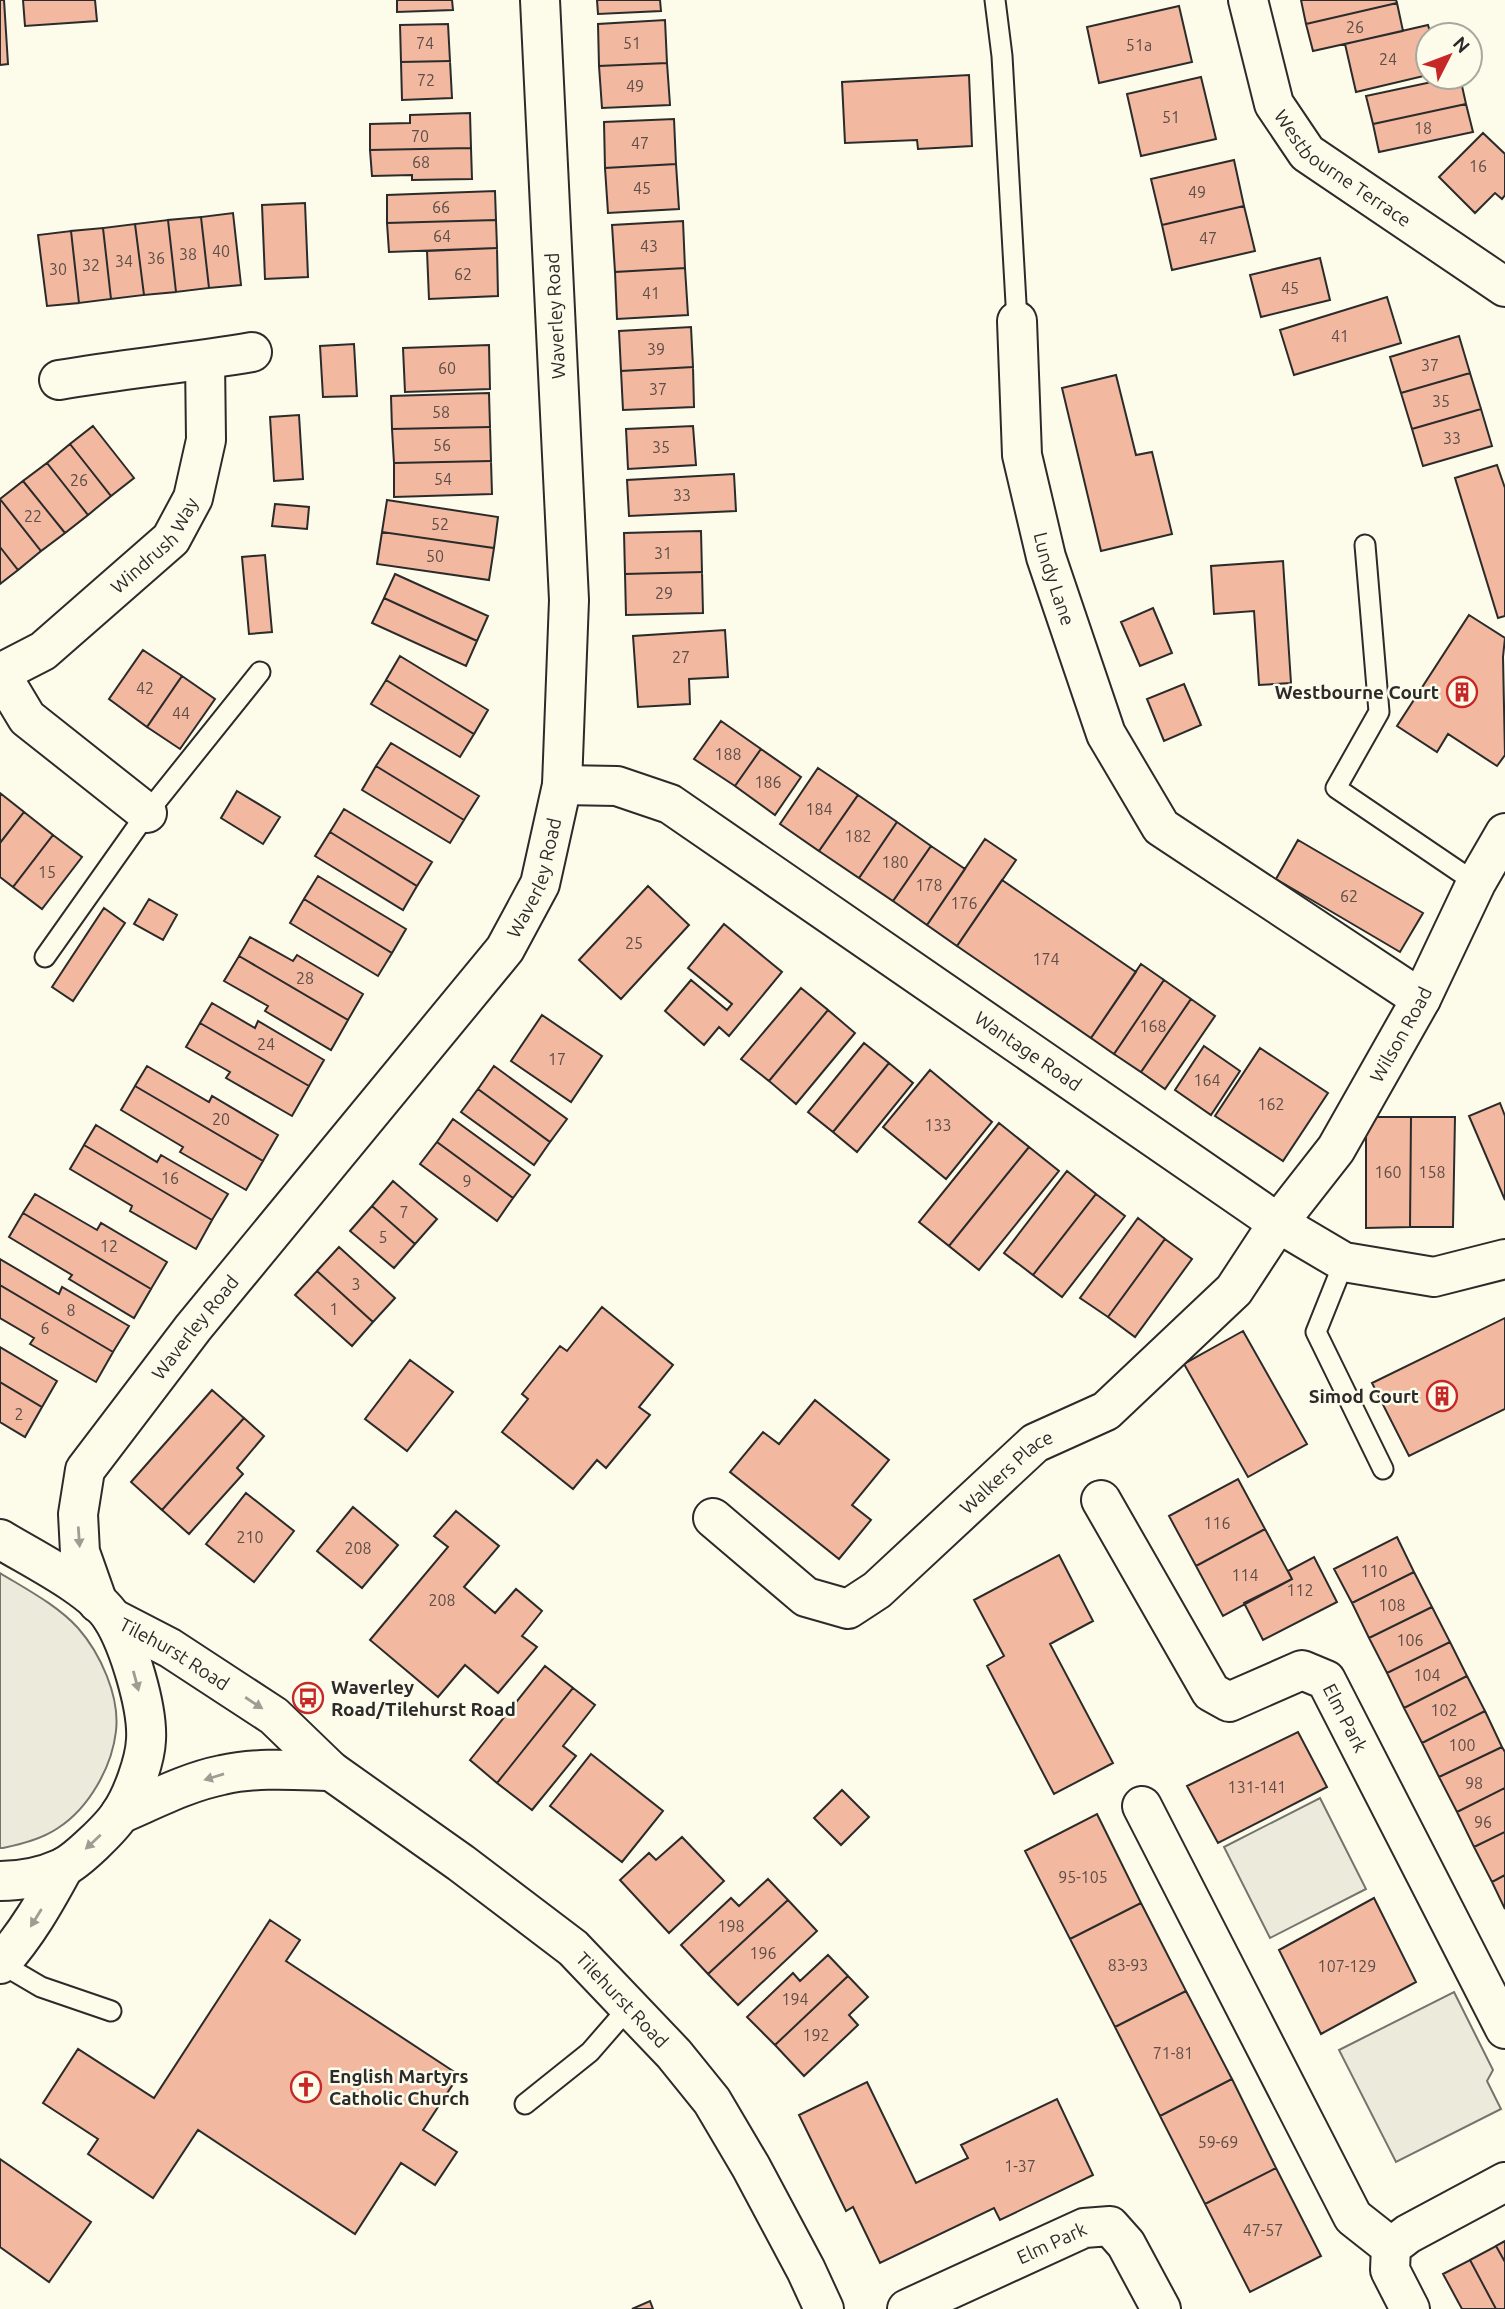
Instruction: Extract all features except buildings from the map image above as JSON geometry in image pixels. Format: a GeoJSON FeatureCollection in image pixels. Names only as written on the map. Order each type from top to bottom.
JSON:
{"type":"FeatureCollection","features":[{"type":"Feature","properties":{"kind":"street","name":"Waverley Road"},"geometry":{"type":"LineString","coordinates":[[120,1815],[138,1777],[146,1740],[143,1703],[132,1663],[80,1552],[79,1495],[85,1470],[201,1317],[505,949],[540,884],[562,785],[569,600],[540,0]]}},
{"type":"Feature","properties":{"kind":"street","name":"Westbourne Terrace"},"geometry":{"type":"LineString","coordinates":[[1248,0],[1274,104],[1307,153],[1505,287]]}},
{"type":"Feature","properties":{"kind":"street","name":"Lundy Lane"},"geometry":{"type":"LineString","coordinates":[[1017,321],[1022,455],[1046,557],[1100,739],[1161,827],[1421,999]]}},
{"type":"Feature","properties":{"kind":"street"},"geometry":{"type":"LineString","coordinates":[[59,380],[252,352]]}},
{"type":"Feature","properties":{"kind":"street","name":"Windrush Way"},"geometry":{"type":"LineString","coordinates":[[147,813],[27,718],[0,673],[43,651],[171,539],[193,498],[206,440],[205,360]]}},
{"type":"Feature","properties":{"kind":"street","name":"Wantage Road"},"geometry":{"type":"LineString","coordinates":[[562,785],[617,786],[670,804],[1278,1223],[1344,1262],[1434,1278],[1505,1259]]}},
{"type":"Feature","properties":{"kind":"street","name":"Wilson Road"},"geometry":{"type":"LineString","coordinates":[[1278,1223],[1336,1149],[1421,999],[1476,883],[1505,833]]}},
{"type":"Feature","properties":{"kind":"street","name":"Walkers Place"},"geometry":{"type":"LineString","coordinates":[[713,1518],[806,1597],[848,1609],[877,1590],[1035,1443],[1106,1412],[1234,1290],[1278,1223]]}},
{"type":"Feature","properties":{"kind":"street","name":"Elm Park"},"geometry":{"type":"LineString","coordinates":[[1101,1500],[1211,1692],[1228,1702],[1302,1670],[1326,1680],[1505,2029]]}},
{"type":"Feature","properties":{"kind":"street","name":"Tilehurst Road"},"geometry":{"type":"LineString","coordinates":[[0,1539],[75,1585],[105,1610],[170,1648],[274,1716],[331,1771],[461,1863],[573,1948],[674,2054],[712,2101],[776,2213],[824,2309]]}},
{"type":"Feature","properties":{"kind":"street"},"geometry":{"type":"LineString","coordinates":[[0,1881],[29,1879],[64,1867],[93,1843],[120,1815],[168,1793],[221,1775],[255,1770],[331,1771]]}},
{"type":"Feature","properties":{"kind":"street"},"geometry":{"type":"LineString","coordinates":[[1142,1806],[1353,2217],[1391,2247]]}},
{"type":"Feature","properties":{"kind":"street"},"geometry":{"type":"LineString","coordinates":[[0,1963],[19,1944],[36,1919],[64,1867]]}},
{"type":"Feature","properties":{"kind":"street"},"geometry":{"type":"LineString","coordinates":[[1391,2247],[1408,2234],[1505,2182]]}},
{"type":"Feature","properties":{"kind":"street","name":"Elm Park"},"geometry":{"type":"LineString","coordinates":[[906,2309],[1084,2228],[1110,2226],[1126,2244],[1161,2309]]}},
{"type":"Feature","properties":{"kind":"street"},"geometry":{"type":"LineString","coordinates":[[1391,2247],[1391,2270],[1410,2309]]}},
{"type":"Feature","properties":{"kind":"lane","name":"Lundy Lane"},"geometry":{"type":"LineString","coordinates":[[995,0],[1002,55],[1017,321]]}},
{"type":"Feature","properties":{"kind":"lane"},"geometry":{"type":"LineString","coordinates":[[1365,545],[1379,712],[1336,788],[1476,883]]}},
{"type":"Feature","properties":{"kind":"lane"},"geometry":{"type":"LineString","coordinates":[[45,957],[147,813],[260,671]]}},
{"type":"Feature","properties":{"kind":"lane"},"geometry":{"type":"LineString","coordinates":[[1344,1262],[1316,1332],[1383,1469]]}},
{"type":"Feature","properties":{"kind":"lane"},"geometry":{"type":"LineString","coordinates":[[0,1963],[41,1987],[111,2011]]}},
{"type":"Feature","properties":{"kind":"lane"},"geometry":{"type":"LineString","coordinates":[[525,2104],[590,2052],[630,2006]]}},
{"type":"Feature","properties":{"kind":"shaded area"},"geometry":{"type":"Polygon","coordinates":[[[0,1573],[51,1605],[70,1620],[86,1638],[107,1676],[116,1718],[110,1759],[97,1786],[80,1809],[69,1820],[45,1835],[3,1848],[0,1848],[0,1573]]]}},
{"type":"Feature","properties":{"kind":"shaded area"},"geometry":{"type":"Polygon","coordinates":[[[1320,1798],[1366,1889],[1270,1938],[1224,1847],[1320,1798]]]}},
{"type":"Feature","properties":{"kind":"shaded area"},"geometry":{"type":"Polygon","coordinates":[[[1454,1992],[1493,2070],[1487,2081],[1501,2109],[1396,2162],[1339,2050],[1454,1992]]]}},
{"type":"Feature","properties":{"kind":"place","name":"Westbourne Court"},"geometry":{"type":"Point","coordinates":[1462,692]}},
{"type":"Feature","properties":{"kind":"place","name":"Simod Court"},"geometry":{"type":"Point","coordinates":[1442,1396]}},
{"type":"Feature","properties":{"kind":"place","name":"Waverley Road/Tilehurst Road"},"geometry":{"type":"Point","coordinates":[308,1698]}},
{"type":"Feature","properties":{"kind":"place","name":"English Martyrs Catholic Church"},"geometry":{"type":"Point","coordinates":[306,2087]}}]}
